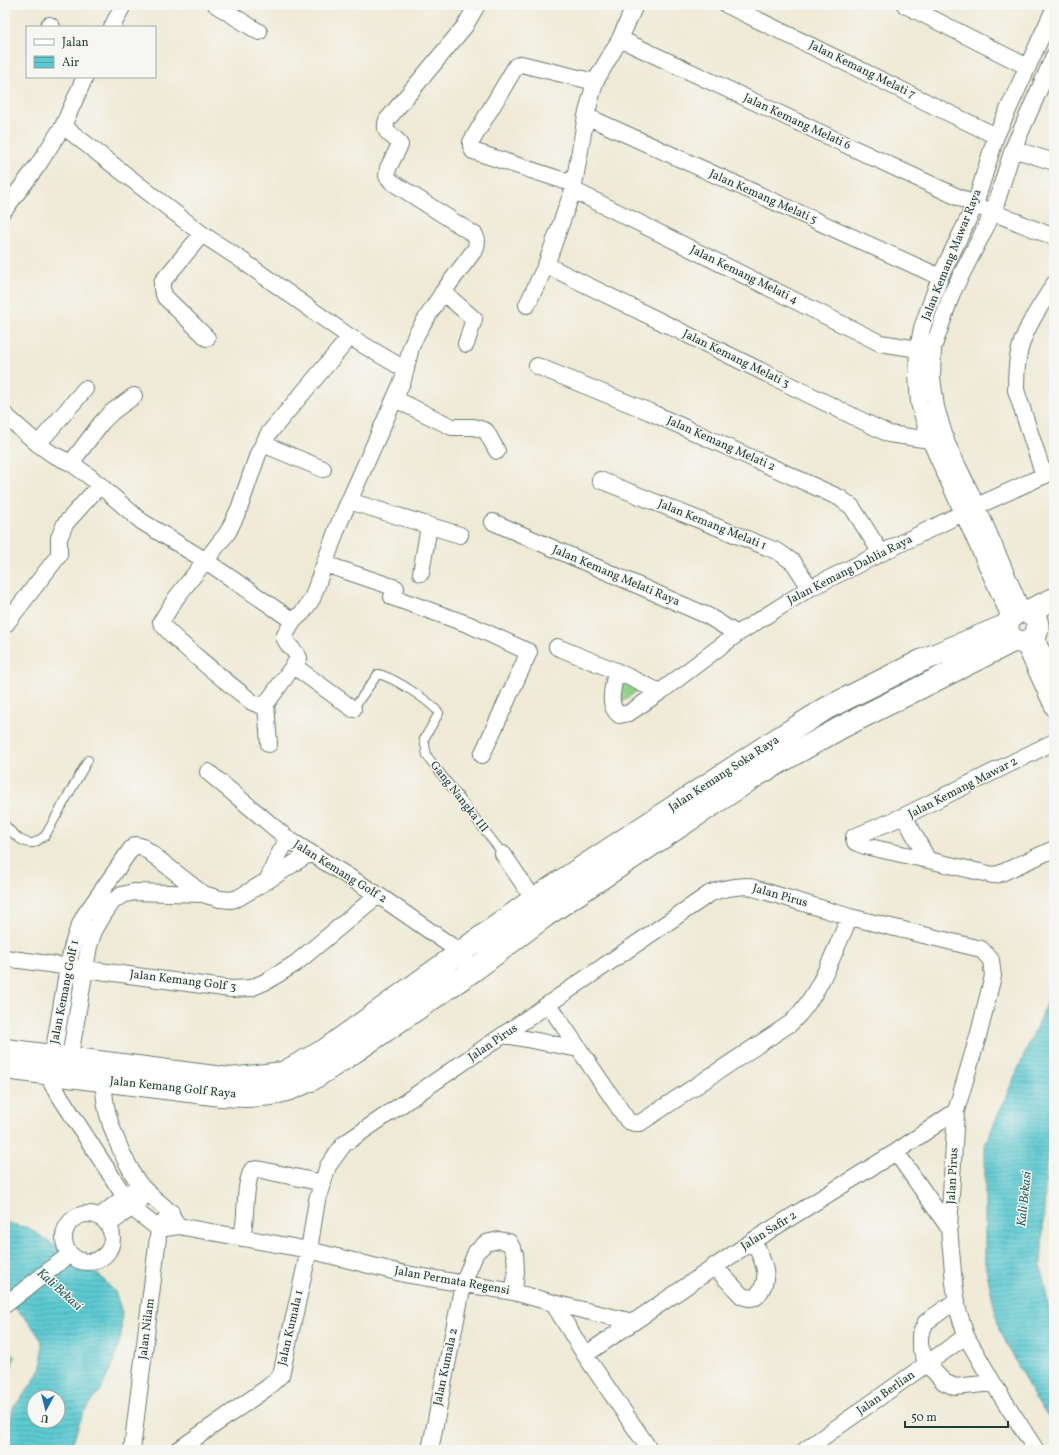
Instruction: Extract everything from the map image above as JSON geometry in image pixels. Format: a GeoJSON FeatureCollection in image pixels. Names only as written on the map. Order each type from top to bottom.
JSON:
{"type":"FeatureCollection","features":[{"type":"Feature","properties":{"kind":"street"},"geometry":{"type":"LineString","coordinates":[[112,26],[123,5]]}},
{"type":"Feature","properties":{"kind":"street"},"geometry":{"type":"LineString","coordinates":[[216,5],[258,32]]}},
{"type":"Feature","properties":{"kind":"street"},"geometry":{"type":"LineString","coordinates":[[269,744],[266,704],[299,658],[297,653],[286,643],[284,637],[293,621],[303,612],[312,600],[349,501],[395,399],[406,370],[411,347],[417,333],[443,292],[476,248],[477,240],[474,236],[392,182],[387,176],[388,168],[400,145],[398,141],[385,130],[385,127],[387,120],[465,26],[477,5]]}},
{"type":"Feature","properties":{"kind":"street"},"geometry":{"type":"LineString","coordinates":[[527,305],[546,265],[573,187],[586,116],[595,82],[620,39],[635,5]]}},
{"type":"Feature","properties":{"kind":"street","name":"Jalan Kemang Melati 7"},"geometry":{"type":"LineString","coordinates":[[727,5],[996,136]]}},
{"type":"Feature","properties":{"kind":"street"},"geometry":{"type":"LineString","coordinates":[[905,5],[1028,67]]}},
{"type":"Feature","properties":{"kind":"street","name":"Jalan Kemang Mawar Raya"},"geometry":{"type":"LineString","coordinates":[[1054,9],[996,136],[975,205],[940,277],[922,328],[918,349],[917,376],[919,402],[930,440],[970,510],[1026,626],[1054,675]]}},
{"type":"Feature","properties":{"kind":"street","name":"Jalan Kemang Melati 6"},"geometry":{"type":"LineString","coordinates":[[620,39],[975,205],[1054,237]]}},
{"type":"Feature","properties":{"kind":"street","name":"Jalan Kemang Mawar Raya"},"geometry":{"type":"LineString","coordinates":[[970,510],[936,407],[932,378],[934,348],[952,293],[993,213],[1013,149],[1050,79],[1054,56]]}},
{"type":"Feature","properties":{"kind":"street","name":"Jalan Kemang Melati 4"},"geometry":{"type":"LineString","coordinates":[[595,82],[521,64],[516,66],[471,142],[471,146],[474,151],[573,187],[880,343],[918,349]]}},
{"type":"Feature","properties":{"kind":"street"},"geometry":{"type":"LineString","coordinates":[[5,209],[38,165],[63,126],[85,78]]}},
{"type":"Feature","properties":{"kind":"street","name":"Jalan Kemang Melati 5"},"geometry":{"type":"LineString","coordinates":[[586,116],[940,277]]}},
{"type":"Feature","properties":{"kind":"street"},"geometry":{"type":"LineString","coordinates":[[63,126],[202,234],[350,337],[406,370]]}},
{"type":"Feature","properties":{"kind":"street"},"geometry":{"type":"LineString","coordinates":[[1013,149],[1054,162]]}},
{"type":"Feature","properties":{"kind":"street"},"geometry":{"type":"LineString","coordinates":[[202,234],[162,282],[162,289],[165,297],[207,338]]}},
{"type":"Feature","properties":{"kind":"street","name":"Jalan Kemang Melati 3"},"geometry":{"type":"LineString","coordinates":[[546,265],[889,434],[930,440]]}},
{"type":"Feature","properties":{"kind":"street"},"geometry":{"type":"LineString","coordinates":[[1049,474],[1016,390],[1016,378],[1019,353],[1029,325],[1054,284]]}},
{"type":"Feature","properties":{"kind":"street"},"geometry":{"type":"LineString","coordinates":[[443,292],[474,319],[466,344]]}},
{"type":"Feature","properties":{"kind":"street"},"geometry":{"type":"LineString","coordinates":[[266,704],[259,705],[252,702],[162,626],[161,622],[176,598],[228,532],[239,509],[258,454],[269,433],[350,337]]}},
{"type":"Feature","properties":{"kind":"street","name":"Jalan Kemang Melati 2"},"geometry":{"type":"LineString","coordinates":[[537,366],[650,412],[840,498],[852,507],[881,553]]}},
{"type":"Feature","properties":{"kind":"street"},"geometry":{"type":"LineString","coordinates":[[38,444],[85,389]]}},
{"type":"Feature","properties":{"kind":"street"},"geometry":{"type":"LineString","coordinates":[[72,464],[102,422],[112,412],[134,396]]}},
{"type":"Feature","properties":{"kind":"street"},"geometry":{"type":"LineString","coordinates":[[395,399],[452,427],[474,427],[486,431],[497,451]]}},
{"type":"Feature","properties":{"kind":"street"},"geometry":{"type":"LineString","coordinates":[[5,415],[38,444],[89,476],[141,521],[206,561],[293,621]]}},
{"type":"Feature","properties":{"kind":"street"},"geometry":{"type":"LineString","coordinates":[[263,444],[323,469]]}},
{"type":"Feature","properties":{"kind":"street","name":"Jalan Kemang Dahlia Raya"},"geometry":{"type":"LineString","coordinates":[[616,671],[611,701],[614,711],[619,715],[629,713],[660,692],[737,634],[810,588],[970,510],[1049,474]]}},
{"type":"Feature","properties":{"kind":"street","name":"Jalan Kemang Melati 1"},"geometry":{"type":"LineString","coordinates":[[600,480],[779,552],[794,563],[810,588]]}},
{"type":"Feature","properties":{"kind":"street"},"geometry":{"type":"LineString","coordinates":[[5,625],[59,555],[59,538],[65,524],[100,486]]}},
{"type":"Feature","properties":{"kind":"street"},"geometry":{"type":"LineString","coordinates":[[349,501],[460,535]]}},
{"type":"Feature","properties":{"kind":"street","name":"Jalan Kemang Melati Raya"},"geometry":{"type":"LineString","coordinates":[[492,522],[708,616],[737,634]]}},
{"type":"Feature","properties":{"kind":"street"},"geometry":{"type":"LineString","coordinates":[[421,573],[429,526]]}},
{"type":"Feature","properties":{"kind":"street"},"geometry":{"type":"LineString","coordinates":[[325,564],[396,588],[392,597],[470,625],[529,652],[482,755]]}},
{"type":"Feature","properties":{"kind":"street","name":"Jalan Kemang Soka Raya"},"geometry":{"type":"LineString","coordinates":[[459,953],[540,908],[757,775],[1026,626],[1054,600]]}},
{"type":"Feature","properties":{"kind":"street","name":"Jalan Kemang Mawar Raya"},"geometry":{"type":"LineString","coordinates":[[1026,626],[1054,709]]}},
{"type":"Feature","properties":{"kind":"street"},"geometry":{"type":"LineString","coordinates":[[557,647],[616,671],[660,692]]}},
{"type":"Feature","properties":{"kind":"street","name":"Gang Nangka III"},"geometry":{"type":"LineString","coordinates":[[294,666],[353,709]]}},
{"type":"Feature","properties":{"kind":"street","name":"Jalan Kemang Mawar 2"},"geometry":{"type":"LineString","coordinates":[[928,860],[904,816],[1054,742]]}},
{"type":"Feature","properties":{"kind":"street","name":"Jalan Kemang Golf 2"},"geometry":{"type":"LineString","coordinates":[[208,772],[288,840],[378,894],[450,945],[474,970]]}},
{"type":"Feature","properties":{"kind":"street"},"geometry":{"type":"LineString","coordinates":[[904,816],[854,838],[855,842],[865,846],[993,875],[999,874],[1054,849]]}},
{"type":"Feature","properties":{"kind":"street"},"geometry":{"type":"LineString","coordinates":[[267,881],[278,856],[288,840]]}},
{"type":"Feature","properties":{"kind":"street","name":"Jalan Kemang Golf 1"},"geometry":{"type":"LineString","coordinates":[[60,1066],[68,967],[73,944],[84,916],[131,849],[136,845],[143,847],[203,894]]}},
{"type":"Feature","properties":{"kind":"street","name":"Jalan Kemang Golf 1"},"geometry":{"type":"LineString","coordinates":[[60,1066],[89,946],[94,931],[113,901],[122,895],[134,892],[203,894],[220,899],[231,900],[238,898],[267,881],[310,853]]}},
{"type":"Feature","properties":{"kind":"street"},"geometry":{"type":"LineString","coordinates":[[503,854],[540,908]]}},
{"type":"Feature","properties":{"kind":"street"},"geometry":{"type":"LineString","coordinates":[[108,883],[122,895]]}},
{"type":"Feature","properties":{"kind":"street","name":"Jalan Pirus"},"geometry":{"type":"LineString","coordinates":[[309,1250],[317,1200],[328,1166],[344,1144],[716,890],[736,886],[747,886],[850,917],[981,949],[991,960],[993,976],[979,1033],[956,1112],[949,1228],[958,1310],[966,1336],[1036,1450]]}},
{"type":"Feature","properties":{"kind":"street","name":"Jalan Kemang Golf 3"},"geometry":{"type":"LineString","coordinates":[[5,958],[231,989],[251,988],[267,981],[296,963],[378,894]]}},
{"type":"Feature","properties":{"kind":"street","name":"Jalan Kemang Soka Raya"},"geometry":{"type":"LineString","coordinates":[[474,970],[540,908]]}},
{"type":"Feature","properties":{"kind":"street"},"geometry":{"type":"LineString","coordinates":[[549,1005],[628,1121],[634,1124],[640,1123],[791,1023],[803,1012],[818,986],[850,917]]}},
{"type":"Feature","properties":{"kind":"street","name":"Jalan Kemang Golf Raya"},"geometry":{"type":"LineString","coordinates":[[5,1050],[60,1066],[178,1081],[230,1079],[282,1073],[325,1050],[459,953]]}},
{"type":"Feature","properties":{"kind":"street","name":"Jalan Kemang Golf Raya"},"geometry":{"type":"LineString","coordinates":[[178,1081],[221,1095],[247,1096],[272,1094],[290,1089],[311,1080],[474,970]]}},
{"type":"Feature","properties":{"kind":"street"},"geometry":{"type":"LineString","coordinates":[[505,1035],[579,1049]]}},
{"type":"Feature","properties":{"kind":"street"},"geometry":{"type":"LineString","coordinates":[[60,1066],[52,1084],[128,1202],[159,1228]]}},
{"type":"Feature","properties":{"kind":"street","name":"Jalan Kemang Golf Raya"},"geometry":{"type":"LineString","coordinates":[[5,1068],[60,1066]]}},
{"type":"Feature","properties":{"kind":"street"},"geometry":{"type":"LineString","coordinates":[[104,1072],[107,1115],[129,1167],[145,1190],[170,1212],[178,1226]]}},
{"type":"Feature","properties":{"kind":"street","name":"Jalan Safir 2"},"geometry":{"type":"LineString","coordinates":[[585,1355],[714,1266],[896,1152],[956,1112]]}},
{"type":"Feature","properties":{"kind":"street"},"geometry":{"type":"LineString","coordinates":[[896,1152],[949,1228]]}},
{"type":"Feature","properties":{"kind":"street"},"geometry":{"type":"LineString","coordinates":[[242,1238],[246,1201],[250,1174],[252,1170],[257,1169],[323,1183]]}},
{"type":"Feature","properties":{"kind":"street"},"geometry":{"type":"LineString","coordinates":[[103,1221],[145,1190]]}},
{"type":"Feature","properties":{"kind":"street","name":"Jalan Nilam"},"geometry":{"type":"LineString","coordinates":[[132,1450],[159,1228],[170,1212]]}},
{"type":"Feature","properties":{"kind":"street"},"geometry":{"type":"LineString","coordinates":[[5,1305],[65,1258],[85,1262],[93,1261],[106,1254],[112,1240],[111,1232],[103,1221],[90,1214],[82,1214],[75,1217],[66,1228],[64,1235],[65,1258]]}},
{"type":"Feature","properties":{"kind":"street","name":"Jalan Permata Regensi"},"geometry":{"type":"LineString","coordinates":[[159,1228],[178,1226],[309,1250],[406,1274],[514,1292],[553,1304],[633,1322]]}},
{"type":"Feature","properties":{"kind":"street","name":"Jalan Kumala 2"},"geometry":{"type":"LineString","coordinates":[[430,1450],[463,1284],[476,1252],[486,1243],[499,1240],[509,1242],[515,1254],[516,1271],[514,1292]]}},
{"type":"Feature","properties":{"kind":"street"},"geometry":{"type":"LineString","coordinates":[[714,1266],[742,1296],[749,1298],[756,1297],[766,1283],[767,1274],[754,1240]]}},
{"type":"Feature","properties":{"kind":"street","name":"Jalan Kumala 1"},"geometry":{"type":"LineString","coordinates":[[178,1450],[268,1388],[281,1375],[309,1250]]}},
{"type":"Feature","properties":{"kind":"street"},"geometry":{"type":"LineString","coordinates":[[957,1300],[926,1322],[920,1335],[920,1346],[927,1364],[944,1382],[955,1387],[994,1383]]}},
{"type":"Feature","properties":{"kind":"street"},"geometry":{"type":"LineString","coordinates":[[553,1304],[585,1355],[650,1450]]}},
{"type":"Feature","properties":{"kind":"street","name":"Jalan Berlian"},"geometry":{"type":"LineString","coordinates":[[805,1450],[966,1336]]}},
{"type":"Feature","properties":{"kind":"lane","name":"Gang Nangka III"},"geometry":{"type":"LineString","coordinates":[[353,709],[378,674],[384,675],[413,692],[434,707],[439,713],[424,739],[427,756],[503,854]]}},
{"type":"Feature","properties":{"kind":"lane"},"geometry":{"type":"LineString","coordinates":[[5,825],[17,837],[27,842],[34,843],[44,836],[88,760]]}},
{"type":"Feature","properties":{"kind":"green space"},"geometry":{"type":"Polygon","coordinates":[[[622,681],[639,689],[616,707],[622,681]]]}},
{"type":"Feature","properties":{"kind":"green space"},"geometry":{"type":"Polygon","coordinates":[[[5,1347],[15,1357],[5,1384],[5,1347]]]}},
{"type":"Feature","properties":{"kind":"water","name":"Kali Bekasi"},"geometry":{"type":"Polygon","coordinates":[[[1054,986],[1054,1127],[1047,1153],[1041,1266],[1052,1326],[1054,1329],[1054,1425],[1032,1393],[999,1329],[985,1263],[985,1145],[1054,986]]]}},
{"type":"Feature","properties":{"kind":"water","name":"Kali Bekasi"},"geometry":{"type":"Polygon","coordinates":[[[5,1222],[29,1228],[101,1277],[115,1292],[122,1312],[121,1337],[112,1366],[101,1390],[83,1413],[70,1450],[5,1450],[5,1443],[9,1433],[13,1408],[26,1392],[26,1429],[66,1429],[66,1389],[28,1389],[42,1367],[42,1341],[27,1319],[5,1300],[5,1222]]]}}]}
